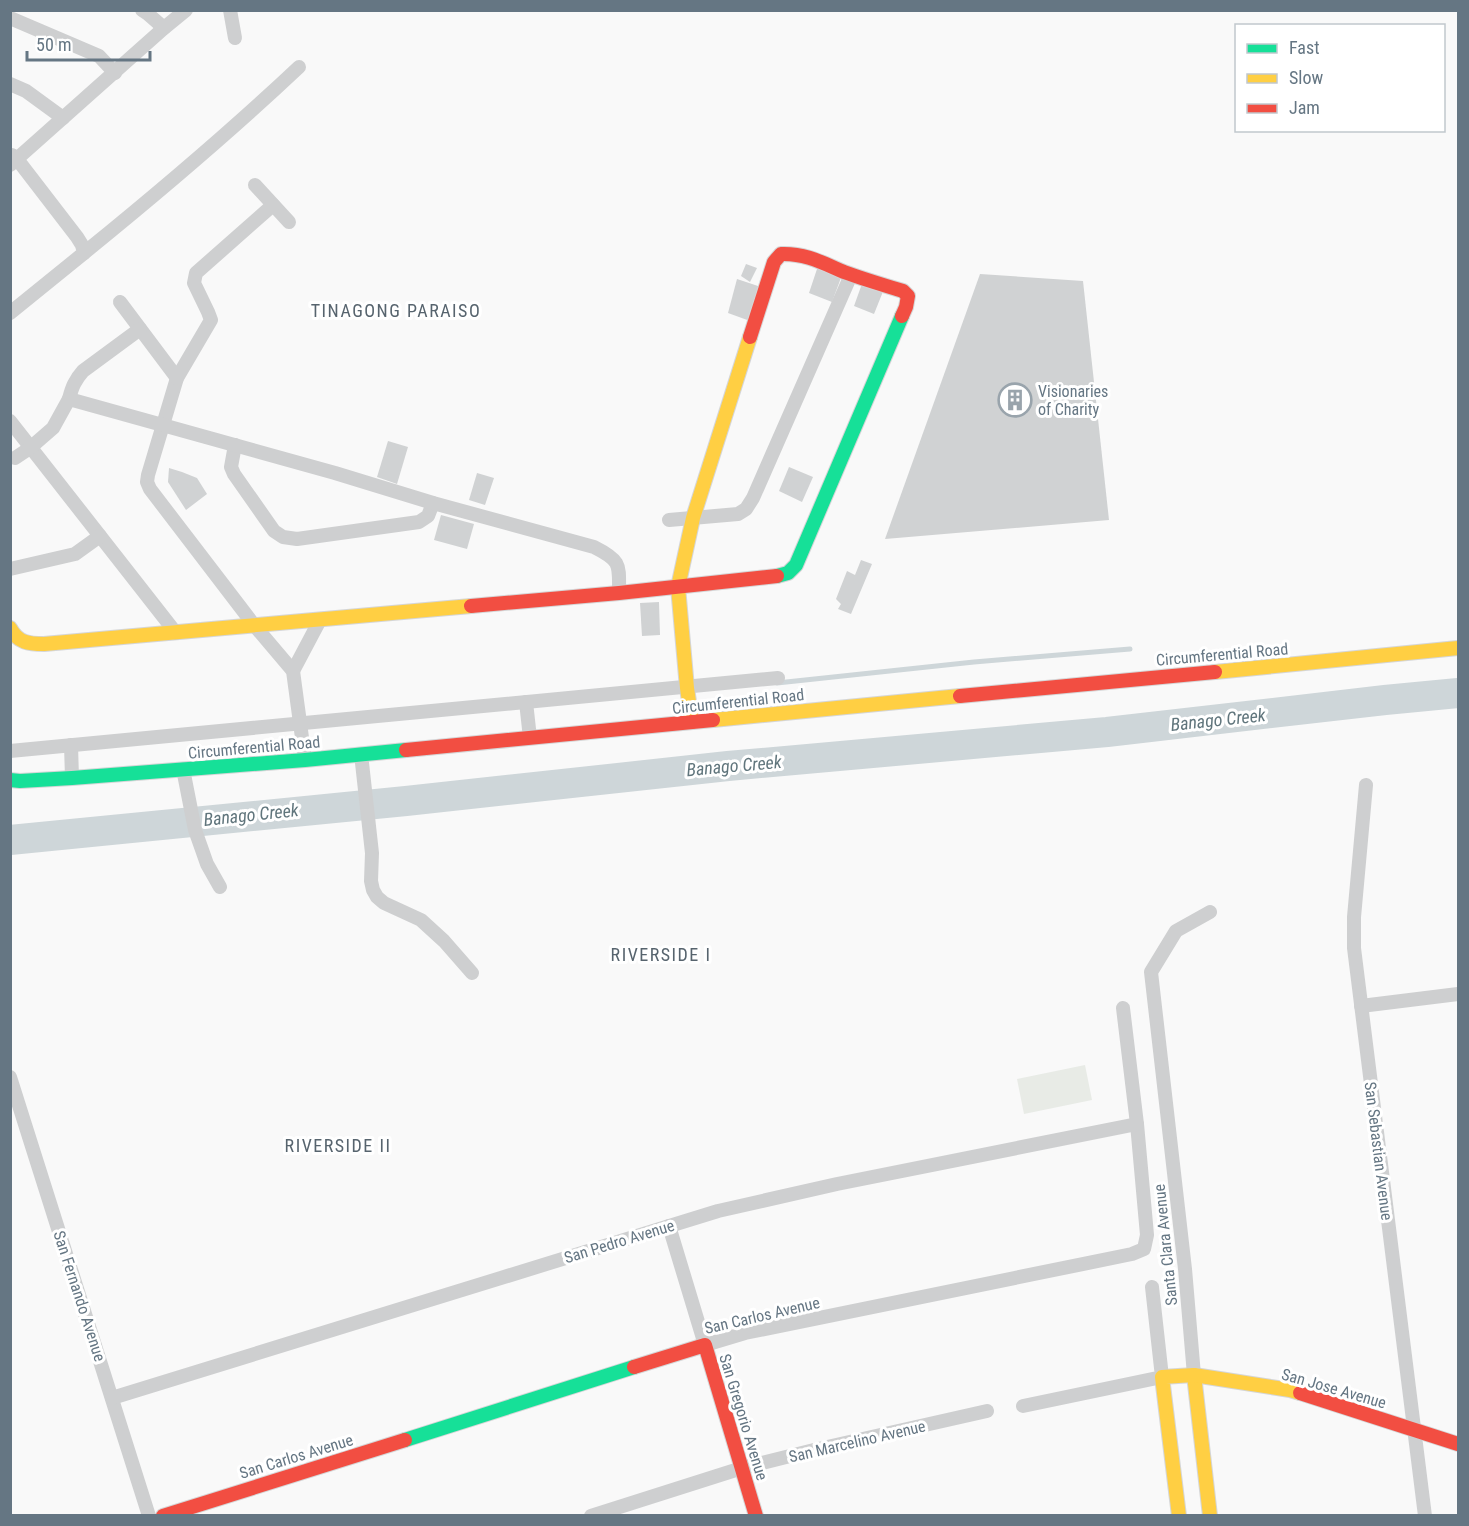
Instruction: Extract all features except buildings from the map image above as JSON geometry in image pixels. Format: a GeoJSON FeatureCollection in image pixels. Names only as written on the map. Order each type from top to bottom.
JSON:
{"type":"FeatureCollection","features":[{"type":"Feature","properties":{"kind":"street"},"geometry":{"type":"LineString","coordinates":[[142,10],[164,28]]}},
{"type":"Feature","properties":{"kind":"street"},"geometry":{"type":"LineString","coordinates":[[84,253],[77,237],[13,159],[115,74],[186,10]]}},
{"type":"Feature","properties":{"kind":"street"},"geometry":{"type":"LineString","coordinates":[[230,10],[235,38]]}},
{"type":"Feature","properties":{"kind":"street"},"geometry":{"type":"LineString","coordinates":[[10,18],[99,56],[115,74]]}},
{"type":"Feature","properties":{"kind":"street"},"geometry":{"type":"LineString","coordinates":[[10,313],[153,197],[298,67]]}},
{"type":"Feature","properties":{"kind":"street"},"geometry":{"type":"LineString","coordinates":[[10,84],[26,91],[63,118]]}},
{"type":"Feature","properties":{"kind":"street"},"geometry":{"type":"LineString","coordinates":[[255,185],[289,222]]}},
{"type":"Feature","properties":{"kind":"street"},"geometry":{"type":"LineString","coordinates":[[273,205],[196,273],[194,283],[211,320],[177,378],[147,483],[254,625],[293,671],[305,760]]}},
{"type":"Feature","properties":{"kind":"street"},"geometry":{"type":"LineString","coordinates":[[10,628],[19,640],[31,644],[619,593],[678,587],[779,576],[788,573],[796,565],[906,306],[908,296],[903,291],[851,275],[802,254],[781,254],[774,262],[693,518],[678,587],[692,722]]}},
{"type":"Feature","properties":{"kind":"street"},"geometry":{"type":"LineString","coordinates":[[669,520],[738,514],[746,509],[753,498],[851,275]]}},
{"type":"Feature","properties":{"kind":"street"},"geometry":{"type":"LineString","coordinates":[[120,302],[177,378]]}},
{"type":"Feature","properties":{"kind":"street"},"geometry":{"type":"LineString","coordinates":[[15,458],[53,428],[69,399],[72,387],[83,371],[140,329]]}},
{"type":"Feature","properties":{"kind":"street"},"geometry":{"type":"LineString","coordinates":[[69,399],[594,547],[610,555],[619,566],[619,593]]}},
{"type":"Feature","properties":{"kind":"street"},"geometry":{"type":"LineString","coordinates":[[10,421],[176,633]]}},
{"type":"Feature","properties":{"kind":"street"},"geometry":{"type":"LineString","coordinates":[[235,445],[231,467],[234,474],[274,531],[283,537],[297,538],[419,522],[428,516],[432,503]]}},
{"type":"Feature","properties":{"kind":"street"},"geometry":{"type":"LineString","coordinates":[[10,569],[75,554],[100,536]]}},
{"type":"Feature","properties":{"kind":"street"},"geometry":{"type":"LineString","coordinates":[[293,671],[320,620]]}},
{"type":"Feature","properties":{"kind":"street","name":"Circumferential Road"},"geometry":{"type":"LineString","coordinates":[[14,782],[305,760],[1458,648]]}},
{"type":"Feature","properties":{"kind":"street"},"geometry":{"type":"LineString","coordinates":[[10,751],[300,729],[526,708],[687,687],[778,678]]}},
{"type":"Feature","properties":{"kind":"street"},"geometry":{"type":"LineString","coordinates":[[526,708],[530,738]]}},
{"type":"Feature","properties":{"kind":"street"},"geometry":{"type":"LineString","coordinates":[[71,746],[72,778]]}},
{"type":"Feature","properties":{"kind":"street"},"geometry":{"type":"LineString","coordinates":[[361,754],[372,853],[372,890],[384,903],[421,920],[444,941],[472,973]]}},
{"type":"Feature","properties":{"kind":"street"},"geometry":{"type":"LineString","coordinates":[[183,769],[195,830],[207,864],[220,887]]}},
{"type":"Feature","properties":{"kind":"street","name":"San Sebastian Avenue"},"geometry":{"type":"LineString","coordinates":[[1366,785],[1354,917],[1354,948],[1425,1515]]}},
{"type":"Feature","properties":{"kind":"street","name":"Santa Clara Avenue"},"geometry":{"type":"LineString","coordinates":[[1210,912],[1176,931],[1151,972],[1210,1515]]}},
{"type":"Feature","properties":{"kind":"street"},"geometry":{"type":"LineString","coordinates":[[1361,1006],[1458,994]]}},
{"type":"Feature","properties":{"kind":"street","name":"San Carlos Avenue"},"geometry":{"type":"LineString","coordinates":[[163,1515],[744,1333],[1144,1250],[1147,1235],[1123,1008]]}},
{"type":"Feature","properties":{"kind":"street","name":"San Fernando Avenue"},"geometry":{"type":"LineString","coordinates":[[10,1077],[149,1515]]}},
{"type":"Feature","properties":{"kind":"street","name":"San Pedro Avenue"},"geometry":{"type":"LineString","coordinates":[[112,1398],[669,1226],[766,1199],[1137,1124]]}},
{"type":"Feature","properties":{"kind":"street","name":"San Gregorio Avenue"},"geometry":{"type":"LineString","coordinates":[[669,1226],[756,1515]]}},
{"type":"Feature","properties":{"kind":"street","name":"Santa Clara Avenue"},"geometry":{"type":"LineString","coordinates":[[1152,1287],[1175,1515]]}},
{"type":"Feature","properties":{"kind":"street","name":"San Jose Avenue"},"geometry":{"type":"LineString","coordinates":[[1162,1377],[1194,1375],[1290,1390],[1458,1444]]}},
{"type":"Feature","properties":{"kind":"street"},"geometry":{"type":"LineString","coordinates":[[1023,1406],[1162,1377]]}},
{"type":"Feature","properties":{"kind":"street","name":"San Marcelino Avenue"},"geometry":{"type":"LineString","coordinates":[[591,1515],[742,1468],[987,1411]]}},
{"type":"Feature","properties":{"kind":"shaded area"},"geometry":{"type":"Polygon","coordinates":[[[1085,1065],[1092,1100],[1024,1114],[1017,1079],[1085,1065]]]}},
{"type":"Feature","properties":{"kind":"waterway"},"geometry":{"type":"LineString","coordinates":[[777,683],[974,662],[1130,649]]}},
{"type":"Feature","properties":{"kind":"waterway","name":"Banago Creek"},"geometry":{"type":"LineString","coordinates":[[10,840],[406,801],[728,766],[1107,732],[1458,693]]}},
{"type":"Feature","properties":{"kind":"traffic: fast"},"geometry":{"type":"LineString","coordinates":[[777,576],[788,573],[796,565],[902,316]]}},
{"type":"Feature","properties":{"kind":"traffic: fast"},"geometry":{"type":"LineString","coordinates":[[10,780],[72,778],[406,750]]}},
{"type":"Feature","properties":{"kind":"traffic: fast"},"geometry":{"type":"LineString","coordinates":[[405,1440],[634,1367]]}},
{"type":"Feature","properties":{"kind":"traffic: slow"},"geometry":{"type":"LineString","coordinates":[[692,722],[678,587],[693,518],[750,337]]}},
{"type":"Feature","properties":{"kind":"traffic: slow"},"geometry":{"type":"LineString","coordinates":[[10,628],[24,642],[44,644],[471,606]]}},
{"type":"Feature","properties":{"kind":"traffic: slow"},"geometry":{"type":"LineString","coordinates":[[1215,672],[1458,648]]}},
{"type":"Feature","properties":{"kind":"traffic: slow"},"geometry":{"type":"LineString","coordinates":[[713,720],[960,696]]}},
{"type":"Feature","properties":{"kind":"traffic: slow"},"geometry":{"type":"LineString","coordinates":[[1194,1375],[1210,1516]]}},
{"type":"Feature","properties":{"kind":"traffic: slow"},"geometry":{"type":"LineString","coordinates":[[1179,1516],[1162,1377],[1194,1375],[1300,1393]]}},
{"type":"Feature","properties":{"kind":"traffic: jam"},"geometry":{"type":"LineString","coordinates":[[750,337],[774,262],[781,254],[806,257],[851,275],[903,291],[908,296],[902,316]]}},
{"type":"Feature","properties":{"kind":"traffic: jam"},"geometry":{"type":"LineString","coordinates":[[471,606],[777,576]]}},
{"type":"Feature","properties":{"kind":"traffic: jam"},"geometry":{"type":"LineString","coordinates":[[960,696],[1215,672]]}},
{"type":"Feature","properties":{"kind":"traffic: jam"},"geometry":{"type":"LineString","coordinates":[[406,750],[713,720]]}},
{"type":"Feature","properties":{"kind":"traffic: jam"},"geometry":{"type":"LineString","coordinates":[[634,1367],[705,1345],[756,1516]]}},
{"type":"Feature","properties":{"kind":"traffic: jam"},"geometry":{"type":"LineString","coordinates":[[1300,1393],[1458,1444]]}},
{"type":"Feature","properties":{"kind":"traffic: jam"},"geometry":{"type":"LineString","coordinates":[[163,1516],[405,1440]]}},
{"type":"Feature","properties":{"kind":"place","name":"Visionaries of Charity"},"geometry":{"type":"Point","coordinates":[1015,400]}},
{"type":"Feature","properties":{"kind":"district","name":"TINAGONG PARAISO"},"geometry":{"type":"Point","coordinates":[396,311]}},
{"type":"Feature","properties":{"kind":"district","name":"RIVERSIDE I"},"geometry":{"type":"Point","coordinates":[661,955]}},
{"type":"Feature","properties":{"kind":"district","name":"RIVERSIDE II"},"geometry":{"type":"Point","coordinates":[338,1146]}}]}
